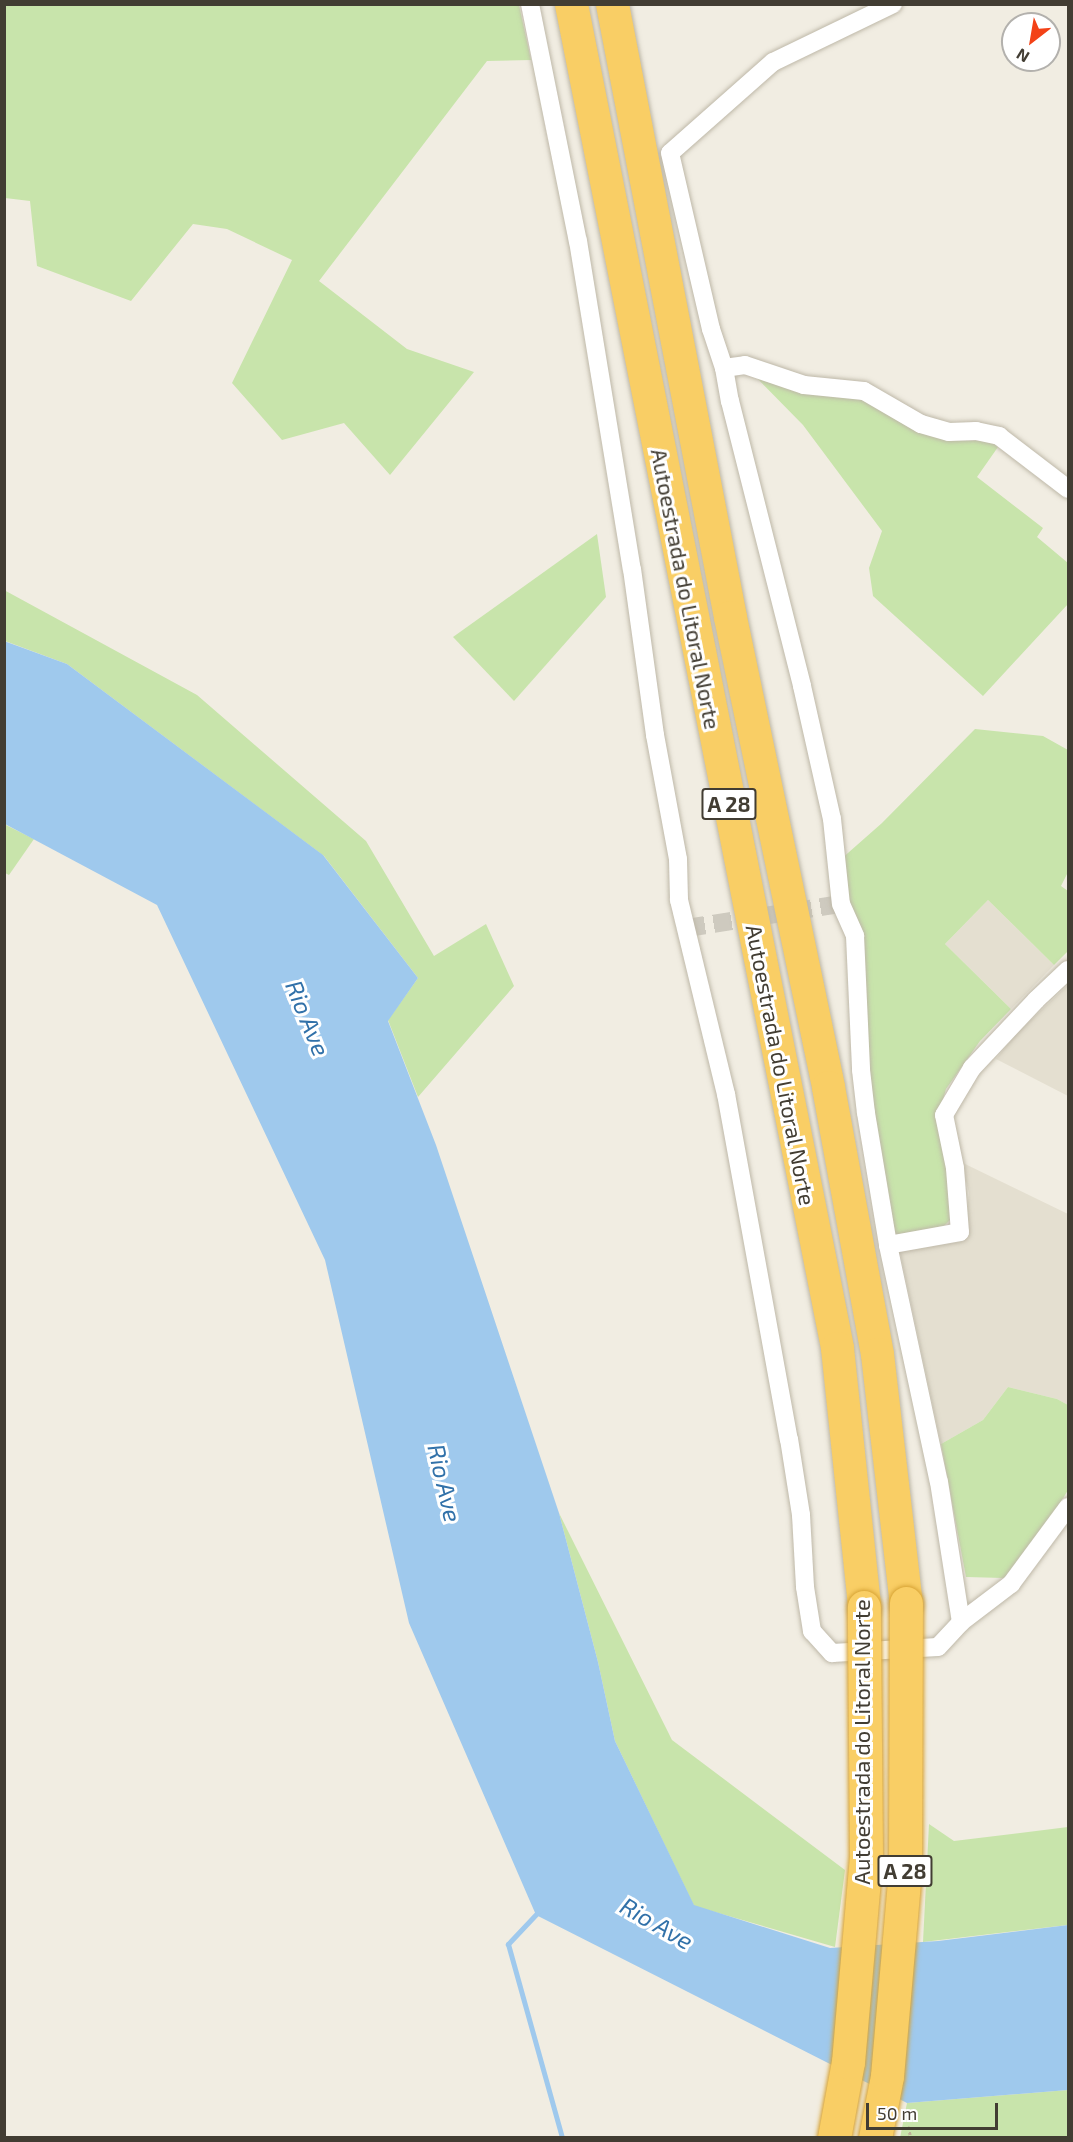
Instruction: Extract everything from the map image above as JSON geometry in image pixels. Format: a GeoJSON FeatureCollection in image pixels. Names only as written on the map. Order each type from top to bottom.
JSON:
{"type":"FeatureCollection","features":[{"type":"Feature","properties":{"kind":"highway","name":"Autoestrada do Litoral Norte"},"geometry":{"type":"LineString","coordinates":[[571,4],[837,1348],[864,1606],[866,1857],[848,2062],[834,2138]]}},
{"type":"Feature","properties":{"kind":"highway","name":"Autoestrada do Litoral Norte"},"geometry":{"type":"LineString","coordinates":[[612,4],[730,617],[834,1121],[877,1354],[906,1603],[905,1869],[887,2076],[875,2138]]}},
{"type":"Feature","properties":{"kind":"street"},"geometry":{"type":"LineString","coordinates":[[530,4],[579,241],[632,569],[655,735],[678,859],[679,900],[726,1094],[789,1439],[801,1515],[805,1587],[812,1631],[832,1653],[938,1647],[961,1622],[1011,1584],[1068,1507]]}},
{"type":"Feature","properties":{"kind":"street"},"geometry":{"type":"LineString","coordinates":[[893,4],[773,62],[670,153],[711,329],[724,368],[730,401],[802,686],[830,808],[841,904],[855,936],[863,1092],[888,1245],[939,1482],[961,1622]]}},
{"type":"Feature","properties":{"kind":"street"},"geometry":{"type":"LineString","coordinates":[[724,368],[745,365],[804,385],[864,391],[921,424],[949,432],[976,431],[999,436],[1068,489]]}},
{"type":"Feature","properties":{"kind":"street"},"geometry":{"type":"LineString","coordinates":[[888,1245],[960,1232],[955,1168],[944,1115],[972,1068],[1036,1000],[1068,970]]}},
{"type":"Feature","properties":{"kind":"path"},"geometry":{"type":"LineString","coordinates":[[908,2126],[911,2138]]}},
{"type":"Feature","properties":{"kind":"shaded area"},"geometry":{"type":"Polygon","coordinates":[[[988,900],[1054,965],[1011,1009],[945,944],[988,900]]]}},
{"type":"Feature","properties":{"kind":"shaded area"},"geometry":{"type":"Polygon","coordinates":[[[1068,985],[1068,1096],[996,1059],[1016,1034],[1068,985]]]}},
{"type":"Feature","properties":{"kind":"shaded area"},"geometry":{"type":"Polygon","coordinates":[[[961,1162],[1068,1214],[1068,1405],[1057,1399],[1008,1387],[983,1420],[941,1444],[900,1252],[964,1241],[969,1193],[961,1162]]]}},
{"type":"Feature","properties":{"kind":"green space"},"geometry":{"type":"Polygon","coordinates":[[[5,4],[519,5],[531,60],[487,61],[319,281],[407,349],[474,372],[390,475],[344,423],[282,440],[232,383],[292,260],[227,229],[193,224],[131,301],[37,266],[30,201],[5,198],[5,4]]]}},
{"type":"Feature","properties":{"kind":"green space"},"geometry":{"type":"Polygon","coordinates":[[[751,372],[871,402],[920,430],[944,440],[990,441],[998,447],[977,477],[1043,528],[1037,537],[1068,563],[1068,604],[983,696],[873,596],[869,568],[882,531],[803,425],[751,372]]]}},
{"type":"Feature","properties":{"kind":"green space"},"geometry":{"type":"Polygon","coordinates":[[[597,534],[606,597],[514,701],[453,637],[597,534]]]}},
{"type":"Feature","properties":{"kind":"green space"},"geometry":{"type":"Polygon","coordinates":[[[4,590],[197,695],[366,841],[434,956],[486,924],[514,986],[418,1097],[388,1020],[418,978],[324,856],[67,664],[5,641],[4,590]]]}},
{"type":"Feature","properties":{"kind":"green space"},"geometry":{"type":"Polygon","coordinates":[[[975,729],[1043,736],[1068,750],[1068,872],[1061,886],[1068,891],[1068,951],[1054,965],[988,900],[945,944],[1011,1009],[980,1041],[946,1089],[938,1117],[950,1172],[952,1218],[939,1231],[900,1238],[890,1231],[871,1123],[863,981],[864,938],[847,906],[840,860],[882,823],[975,729]]]}},
{"type":"Feature","properties":{"kind":"green space"},"geometry":{"type":"Polygon","coordinates":[[[4,824],[34,839],[9,875],[5,873],[4,824]]]}},
{"type":"Feature","properties":{"kind":"green space"},"geometry":{"type":"Polygon","coordinates":[[[1008,1387],[1057,1399],[1068,1405],[1068,1490],[1045,1529],[1012,1572],[1004,1578],[966,1577],[941,1444],[983,1420],[1008,1387]]]}},
{"type":"Feature","properties":{"kind":"green space"},"geometry":{"type":"Polygon","coordinates":[[[559,1513],[672,1740],[845,1870],[835,1947],[694,1906],[615,1741],[598,1662],[559,1513]]]}},
{"type":"Feature","properties":{"kind":"green space"},"geometry":{"type":"Polygon","coordinates":[[[929,1824],[954,1841],[1068,1827],[1068,1925],[923,1942],[929,1824]]]}},
{"type":"Feature","properties":{"kind":"green space"},"geometry":{"type":"Polygon","coordinates":[[[1068,2090],[1068,2137],[900,2138],[907,2103],[1068,2090]]]}},
{"type":"Feature","properties":{"kind":"water","name":"Rio Ave"},"geometry":{"type":"Polygon","coordinates":[[[4,641],[67,664],[323,855],[418,978],[388,1021],[436,1145],[559,1513],[598,1662],[615,1741],[694,1905],[830,1948],[938,1941],[1068,1925],[1068,2090],[907,2103],[536,1915],[409,1623],[325,1260],[157,905],[5,824],[4,641]]]}},
{"type":"Feature","properties":{"kind":"waterway"},"geometry":{"type":"LineString","coordinates":[[540,1910],[508,1944],[562,2138]]}},
{"type":"Feature","properties":{"kind":"tunnel"},"geometry":{"type":"LineString","coordinates":[[687,928],[841,904]]}}]}
